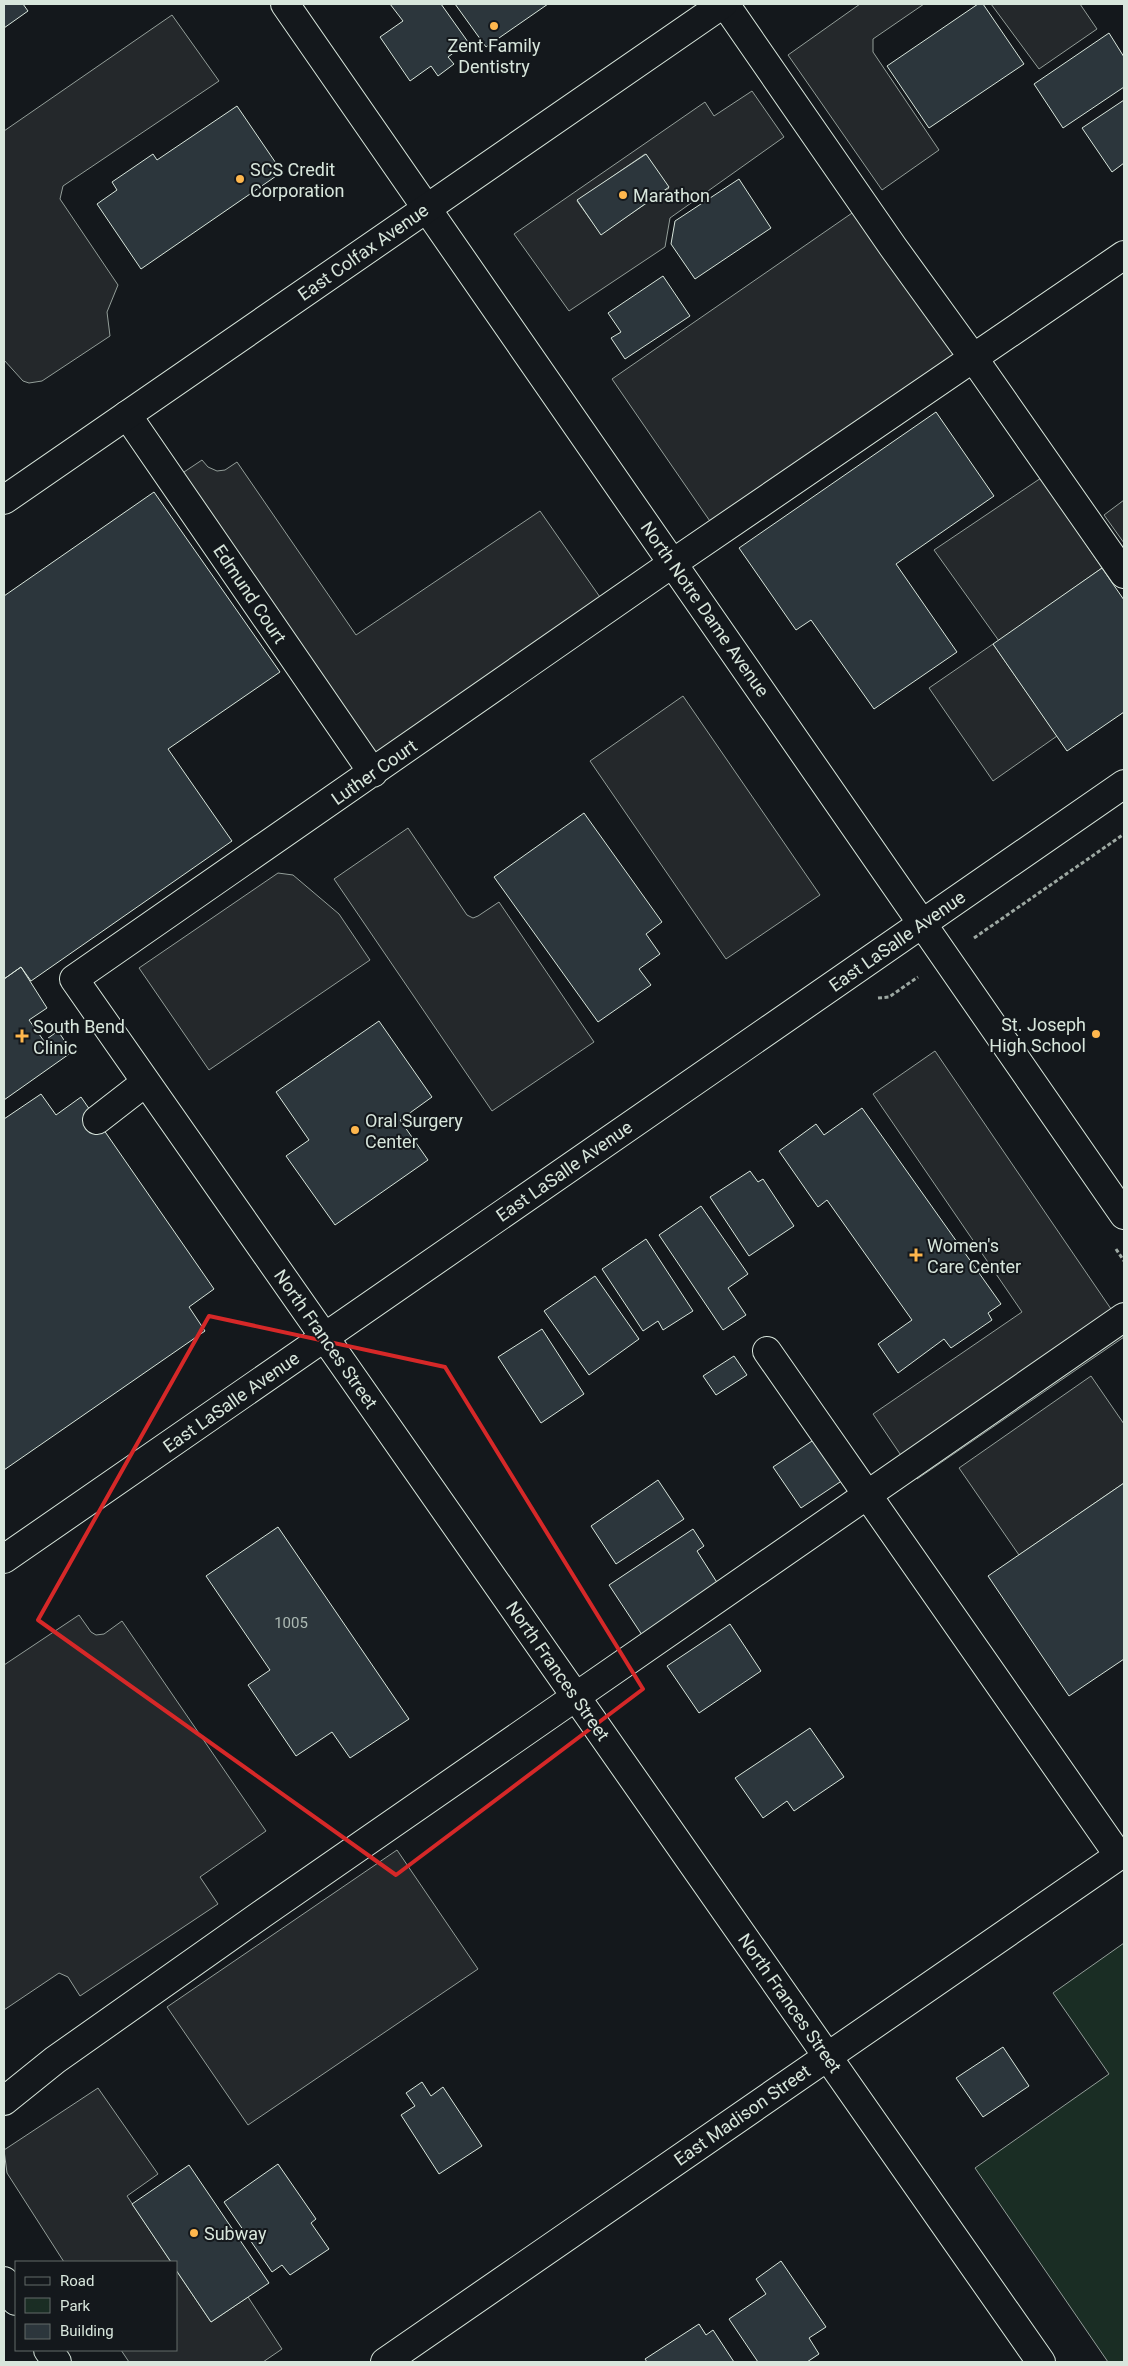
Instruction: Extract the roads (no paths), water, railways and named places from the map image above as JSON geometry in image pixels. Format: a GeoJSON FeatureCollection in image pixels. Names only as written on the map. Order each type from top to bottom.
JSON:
{"type":"FeatureCollection","features":[{"type":"Feature","properties":{"kind":"street","name":"North Notre Dame Avenue"},"geometry":{"type":"LineString","coordinates":[[285,4],[1124,1215]]}},
{"type":"Feature","properties":{"kind":"street","name":"East Colfax Avenue"},"geometry":{"type":"LineString","coordinates":[[4,500],[724,4]]}},
{"type":"Feature","properties":{"kind":"street"},"geometry":{"type":"LineString","coordinates":[[724,4],[1124,574]]}},
{"type":"Feature","properties":{"kind":"street","name":"Luther Court"},"geometry":{"type":"LineString","coordinates":[[74,979],[673,564],[1124,255]]}},
{"type":"Feature","properties":{"kind":"street","name":"Edmund Court"},"geometry":{"type":"LineString","coordinates":[[128,415],[373,773]]}},
{"type":"Feature","properties":{"kind":"street","name":"East LaSalle Avenue"},"geometry":{"type":"LineString","coordinates":[[4,1559],[1124,784]]}},
{"type":"Feature","properties":{"kind":"street","name":"North Frances Street"},"geometry":{"type":"LineString","coordinates":[[74,979],[1041,2362]]}},
{"type":"Feature","properties":{"kind":"street"},"geometry":{"type":"LineString","coordinates":[[97,1120],[146,1082]]}},
{"type":"Feature","properties":{"kind":"street"},"geometry":{"type":"LineString","coordinates":[[4,2101],[55,2060],[262,1914],[577,1698],[1124,1317]]}},
{"type":"Feature","properties":{"kind":"street"},"geometry":{"type":"LineString","coordinates":[[767,1351],[1122,1854]]}},
{"type":"Feature","properties":{"kind":"street","name":"East Madison Street"},"geometry":{"type":"LineString","coordinates":[[386,2362],[1122,1854]]}},
{"type":"Feature","properties":{"kind":"street"},"geometry":{"type":"LineString","coordinates":[[4,2281],[15,2298]]}},
{"type":"Feature","properties":{"kind":"street"},"geometry":{"type":"LineString","coordinates":[[49,2351],[57,2362]]}},
{"type":"Feature","properties":{"kind":"place","name":"Zent Family Dentistry"},"geometry":{"type":"Point","coordinates":[494,26]}},
{"type":"Feature","properties":{"kind":"place","name":"SCS Credit Corporation"},"geometry":{"type":"Point","coordinates":[240,179]}},
{"type":"Feature","properties":{"kind":"place","name":"Marathon"},"geometry":{"type":"Point","coordinates":[623,195]}},
{"type":"Feature","properties":{"kind":"place","name":"St. Joseph High School"},"geometry":{"type":"Point","coordinates":[1096,1034]}},
{"type":"Feature","properties":{"kind":"place","name":"South Bend Clinic"},"geometry":{"type":"Point","coordinates":[22,1036]}},
{"type":"Feature","properties":{"kind":"place","name":"Oral Surgery Center"},"geometry":{"type":"Point","coordinates":[355,1130]}},
{"type":"Feature","properties":{"kind":"place","name":"Women's Care Center"},"geometry":{"type":"Point","coordinates":[916,1255]}},
{"type":"Feature","properties":{"kind":"place","name":"Subway"},"geometry":{"type":"Point","coordinates":[194,2233]}}]}
